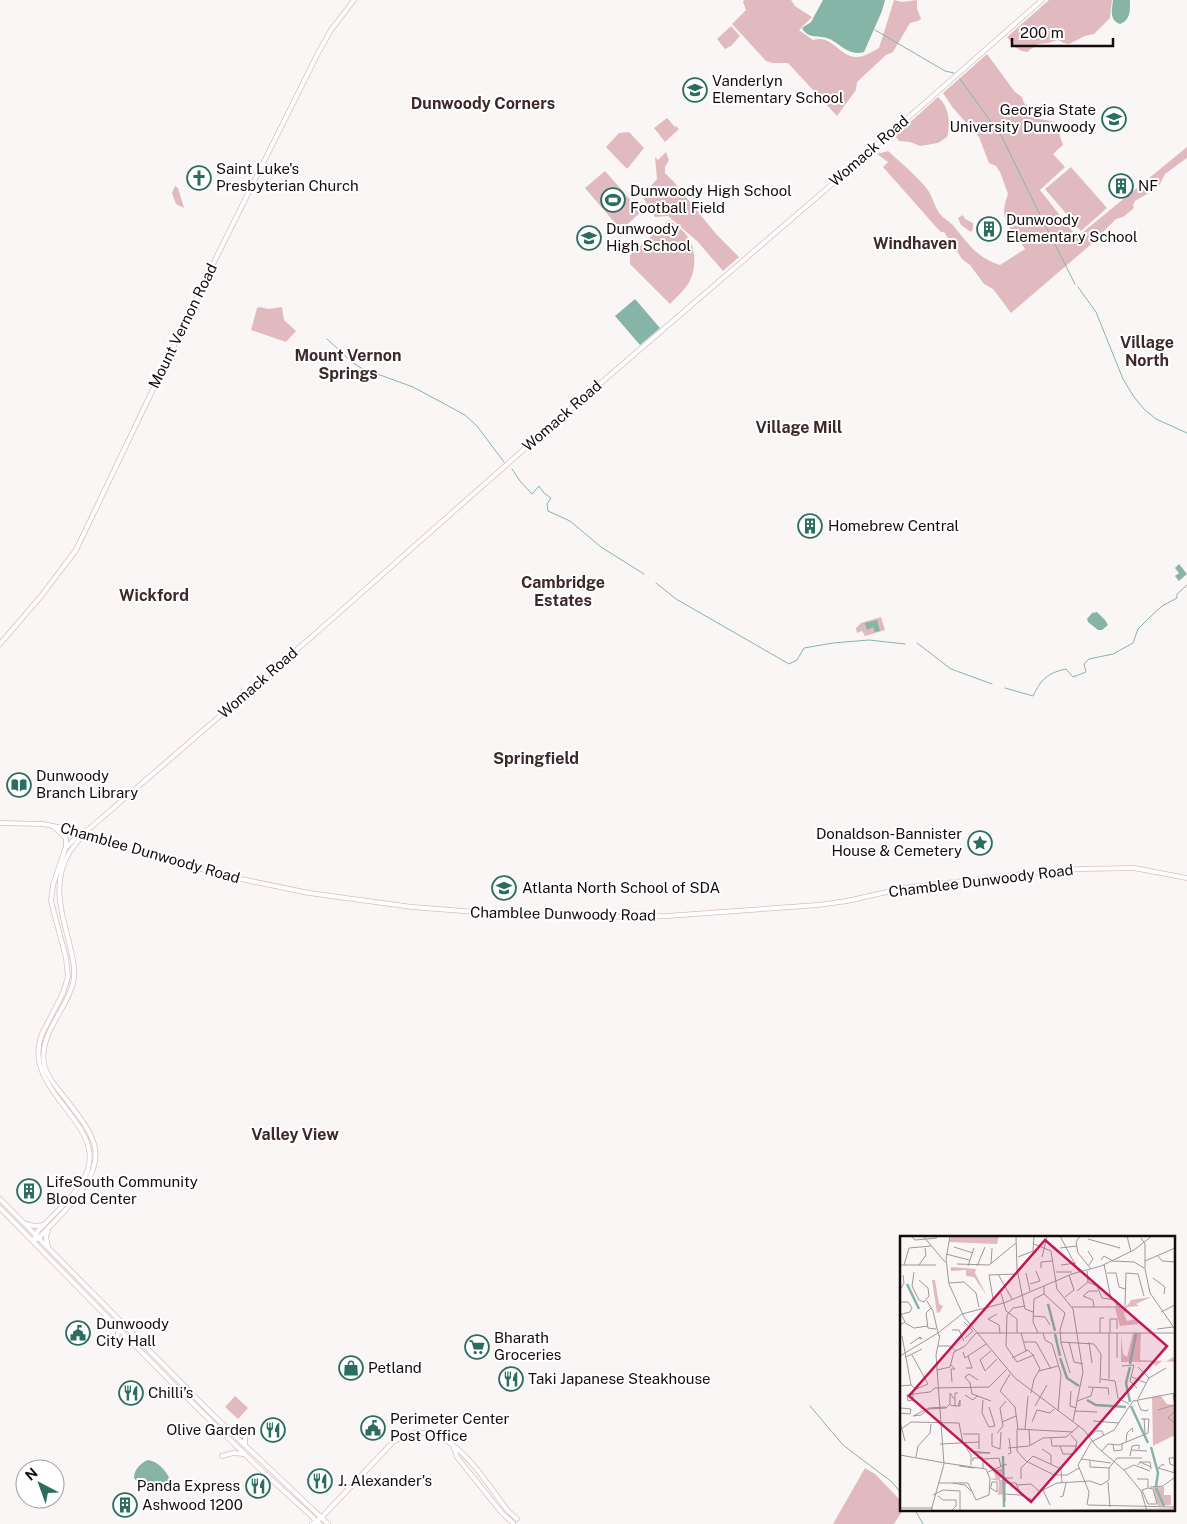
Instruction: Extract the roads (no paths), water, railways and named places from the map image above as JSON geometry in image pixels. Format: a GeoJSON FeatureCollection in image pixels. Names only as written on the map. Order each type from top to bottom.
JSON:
{"type":"FeatureCollection","features":[{"type":"Feature","properties":{"kind":"street","name":"Mount Vernon Road"},"geometry":{"type":"LineString","coordinates":[[0,644],[42,596],[76,550],[211,268],[317,54],[331,30],[354,0]]}},
{"type":"Feature","properties":{"kind":"street","name":"Womack Road"},"geometry":{"type":"LineString","coordinates":[[84,833],[1042,0]]}},
{"type":"Feature","properties":{"kind":"street","name":"Chamblee Dunwoody Road"},"geometry":{"type":"LineString","coordinates":[[0,823],[30,823],[84,833],[173,862],[308,893],[462,912],[554,916],[666,916],[818,905],[847,901],[904,888],[1059,870],[1134,868],[1187,878]]}},
{"type":"Feature","properties":{"kind":"street"},"geometry":{"type":"LineString","coordinates":[[54,827],[66,838],[66,849]]}},
{"type":"Feature","properties":{"kind":"street"},"geometry":{"type":"LineString","coordinates":[[33,1241],[36,1234],[77,1188],[86,1175],[89,1165],[88,1147],[84,1136],[43,1078],[38,1057],[39,1041],[63,993],[68,977],[66,958],[51,898],[56,873],[66,849],[76,837],[84,833]]}},
{"type":"Feature","properties":{"kind":"street"},"geometry":{"type":"LineString","coordinates":[[33,1241],[50,1227],[85,1186],[96,1159],[95,1145],[91,1136],[84,1122],[46,1070],[43,1052],[47,1037],[68,997],[74,974],[74,961],[60,910],[59,891],[61,873],[69,854],[84,833]]}},
{"type":"Feature","properties":{"kind":"street"},"geometry":{"type":"LineString","coordinates":[[0,1199],[246,1447],[328,1524]]}},
{"type":"Feature","properties":{"kind":"street"},"geometry":{"type":"LineString","coordinates":[[0,1208],[168,1380],[317,1523],[379,1457],[401,1437],[412,1433],[430,1434],[445,1440],[462,1452],[515,1518]]}},
{"type":"Feature","properties":{"kind":"street"},"geometry":{"type":"LineString","coordinates":[[25,1224],[34,1226],[44,1225]]}},
{"type":"Feature","properties":{"kind":"street"},"geometry":{"type":"LineString","coordinates":[[48,1247],[46,1235],[50,1227]]}},
{"type":"Feature","properties":{"kind":"street"},"geometry":{"type":"LineString","coordinates":[[117,1342],[118,1328]]}},
{"type":"Feature","properties":{"kind":"street"},"geometry":{"type":"LineString","coordinates":[[245,1432],[246,1447]]}},
{"type":"Feature","properties":{"kind":"street"},"geometry":{"type":"LineString","coordinates":[[454,1448],[457,1457],[513,1524]]}},
{"type":"Feature","properties":{"kind":"street"},"geometry":{"type":"LineString","coordinates":[[222,1456],[233,1453],[244,1454]]}},
{"type":"Feature","properties":{"kind":"waterway"},"geometry":{"type":"LineString","coordinates":[[875,30],[945,71],[954,73]]}},
{"type":"Feature","properties":{"kind":"waterway"},"geometry":{"type":"LineString","coordinates":[[960,79],[1002,137],[1075,284]]}},
{"type":"Feature","properties":{"kind":"waterway"},"geometry":{"type":"LineString","coordinates":[[1078,287],[1096,312],[1123,379],[1134,397],[1156,419],[1187,433]]}},
{"type":"Feature","properties":{"kind":"waterway"},"geometry":{"type":"LineString","coordinates":[[327,339],[361,368],[413,387],[465,415],[477,426],[504,462]]}},
{"type":"Feature","properties":{"kind":"waterway"},"geometry":{"type":"LineString","coordinates":[[512,469],[532,494],[539,486],[551,498],[547,504],[548,511],[570,521],[601,547],[644,574]]}},
{"type":"Feature","properties":{"kind":"waterway"},"geometry":{"type":"LineString","coordinates":[[656,583],[676,599],[789,664],[797,660],[804,648],[869,640],[905,644]]}},
{"type":"Feature","properties":{"kind":"waterway"},"geometry":{"type":"LineString","coordinates":[[1005,688],[1033,696],[1042,681],[1054,673],[1066,669],[1073,677],[1086,672],[1084,664],[1089,659],[1113,654],[1133,643],[1138,629],[1162,606],[1177,598],[1177,594],[1187,585]]}},
{"type":"Feature","properties":{"kind":"waterway"},"geometry":{"type":"LineString","coordinates":[[917,643],[951,669],[992,684]]}},
{"type":"Feature","properties":{"kind":"waterway"},"geometry":{"type":"LineString","coordinates":[[810,1406],[843,1445],[892,1482],[900,1492]]}},
{"type":"Feature","properties":{"kind":"waterway"},"geometry":{"type":"LineString","coordinates":[[916,1512],[923,1524]]}},
{"type":"Feature","properties":{"kind":"place","name":"Vanderlyn Elementary School"},"geometry":{"type":"Point","coordinates":[695,90]}},
{"type":"Feature","properties":{"kind":"place","name":"Georgia State University Dunwoody"},"geometry":{"type":"Point","coordinates":[1114,119]}},
{"type":"Feature","properties":{"kind":"place","name":"Saint Luke's Presbyterian Church"},"geometry":{"type":"Point","coordinates":[199,178]}},
{"type":"Feature","properties":{"kind":"place","name":"NF"},"geometry":{"type":"Point","coordinates":[1121,186]}},
{"type":"Feature","properties":{"kind":"place","name":"Dunwoody High School Football Field"},"geometry":{"type":"Point","coordinates":[613,200]}},
{"type":"Feature","properties":{"kind":"place","name":"Dunwoody Elementary School"},"geometry":{"type":"Point","coordinates":[989,229]}},
{"type":"Feature","properties":{"kind":"place","name":"Dunwoody High School"},"geometry":{"type":"Point","coordinates":[589,238]}},
{"type":"Feature","properties":{"kind":"place","name":"Homebrew Central"},"geometry":{"type":"Point","coordinates":[810,526]}},
{"type":"Feature","properties":{"kind":"place","name":"Dunwoody Branch Library"},"geometry":{"type":"Point","coordinates":[19,785]}},
{"type":"Feature","properties":{"kind":"place","name":"Donaldson-Bannister House & Cemetery"},"geometry":{"type":"Point","coordinates":[980,843]}},
{"type":"Feature","properties":{"kind":"place","name":"Atlanta North School of SDA"},"geometry":{"type":"Point","coordinates":[504,888]}},
{"type":"Feature","properties":{"kind":"place","name":"LifeSouth Community Blood Center"},"geometry":{"type":"Point","coordinates":[29,1191]}},
{"type":"Feature","properties":{"kind":"place","name":"Dunwoody City Hall"},"geometry":{"type":"Point","coordinates":[78,1333]}},
{"type":"Feature","properties":{"kind":"place","name":"Bharath Groceries"},"geometry":{"type":"Point","coordinates":[477,1347]}},
{"type":"Feature","properties":{"kind":"place","name":"Petland"},"geometry":{"type":"Point","coordinates":[351,1368]}},
{"type":"Feature","properties":{"kind":"place","name":"Taki Japanese Steakhouse"},"geometry":{"type":"Point","coordinates":[511,1379]}},
{"type":"Feature","properties":{"kind":"place","name":"Chilli’s"},"geometry":{"type":"Point","coordinates":[131,1393]}},
{"type":"Feature","properties":{"kind":"place","name":"Perimeter Center Post Office"},"geometry":{"type":"Point","coordinates":[373,1428]}},
{"type":"Feature","properties":{"kind":"place","name":"Olive Garden"},"geometry":{"type":"Point","coordinates":[273,1430]}},
{"type":"Feature","properties":{"kind":"place","name":"J. Alexander's"},"geometry":{"type":"Point","coordinates":[320,1481]}},
{"type":"Feature","properties":{"kind":"place","name":"Panda Express"},"geometry":{"type":"Point","coordinates":[258,1486]}},
{"type":"Feature","properties":{"kind":"place","name":"Ashwood 1200"},"geometry":{"type":"Point","coordinates":[125,1505]}},
{"type":"Feature","properties":{"kind":"district","name":"Dunwoody Corners"},"geometry":{"type":"Point","coordinates":[483,103]}},
{"type":"Feature","properties":{"kind":"district","name":"Windhaven"},"geometry":{"type":"Point","coordinates":[915,243]}},
{"type":"Feature","properties":{"kind":"district","name":"Village North"},"geometry":{"type":"Point","coordinates":[1147,351]}},
{"type":"Feature","properties":{"kind":"district","name":"Mount Vernon Springs"},"geometry":{"type":"Point","coordinates":[348,364]}},
{"type":"Feature","properties":{"kind":"district","name":"Village Mill"},"geometry":{"type":"Point","coordinates":[799,427]}},
{"type":"Feature","properties":{"kind":"district","name":"Cambridge Estates"},"geometry":{"type":"Point","coordinates":[563,591]}},
{"type":"Feature","properties":{"kind":"district","name":"Wickford"},"geometry":{"type":"Point","coordinates":[154,595]}},
{"type":"Feature","properties":{"kind":"district","name":"Springfield"},"geometry":{"type":"Point","coordinates":[536,758]}},
{"type":"Feature","properties":{"kind":"district","name":"Valley View"},"geometry":{"type":"Point","coordinates":[295,1134]}}]}
